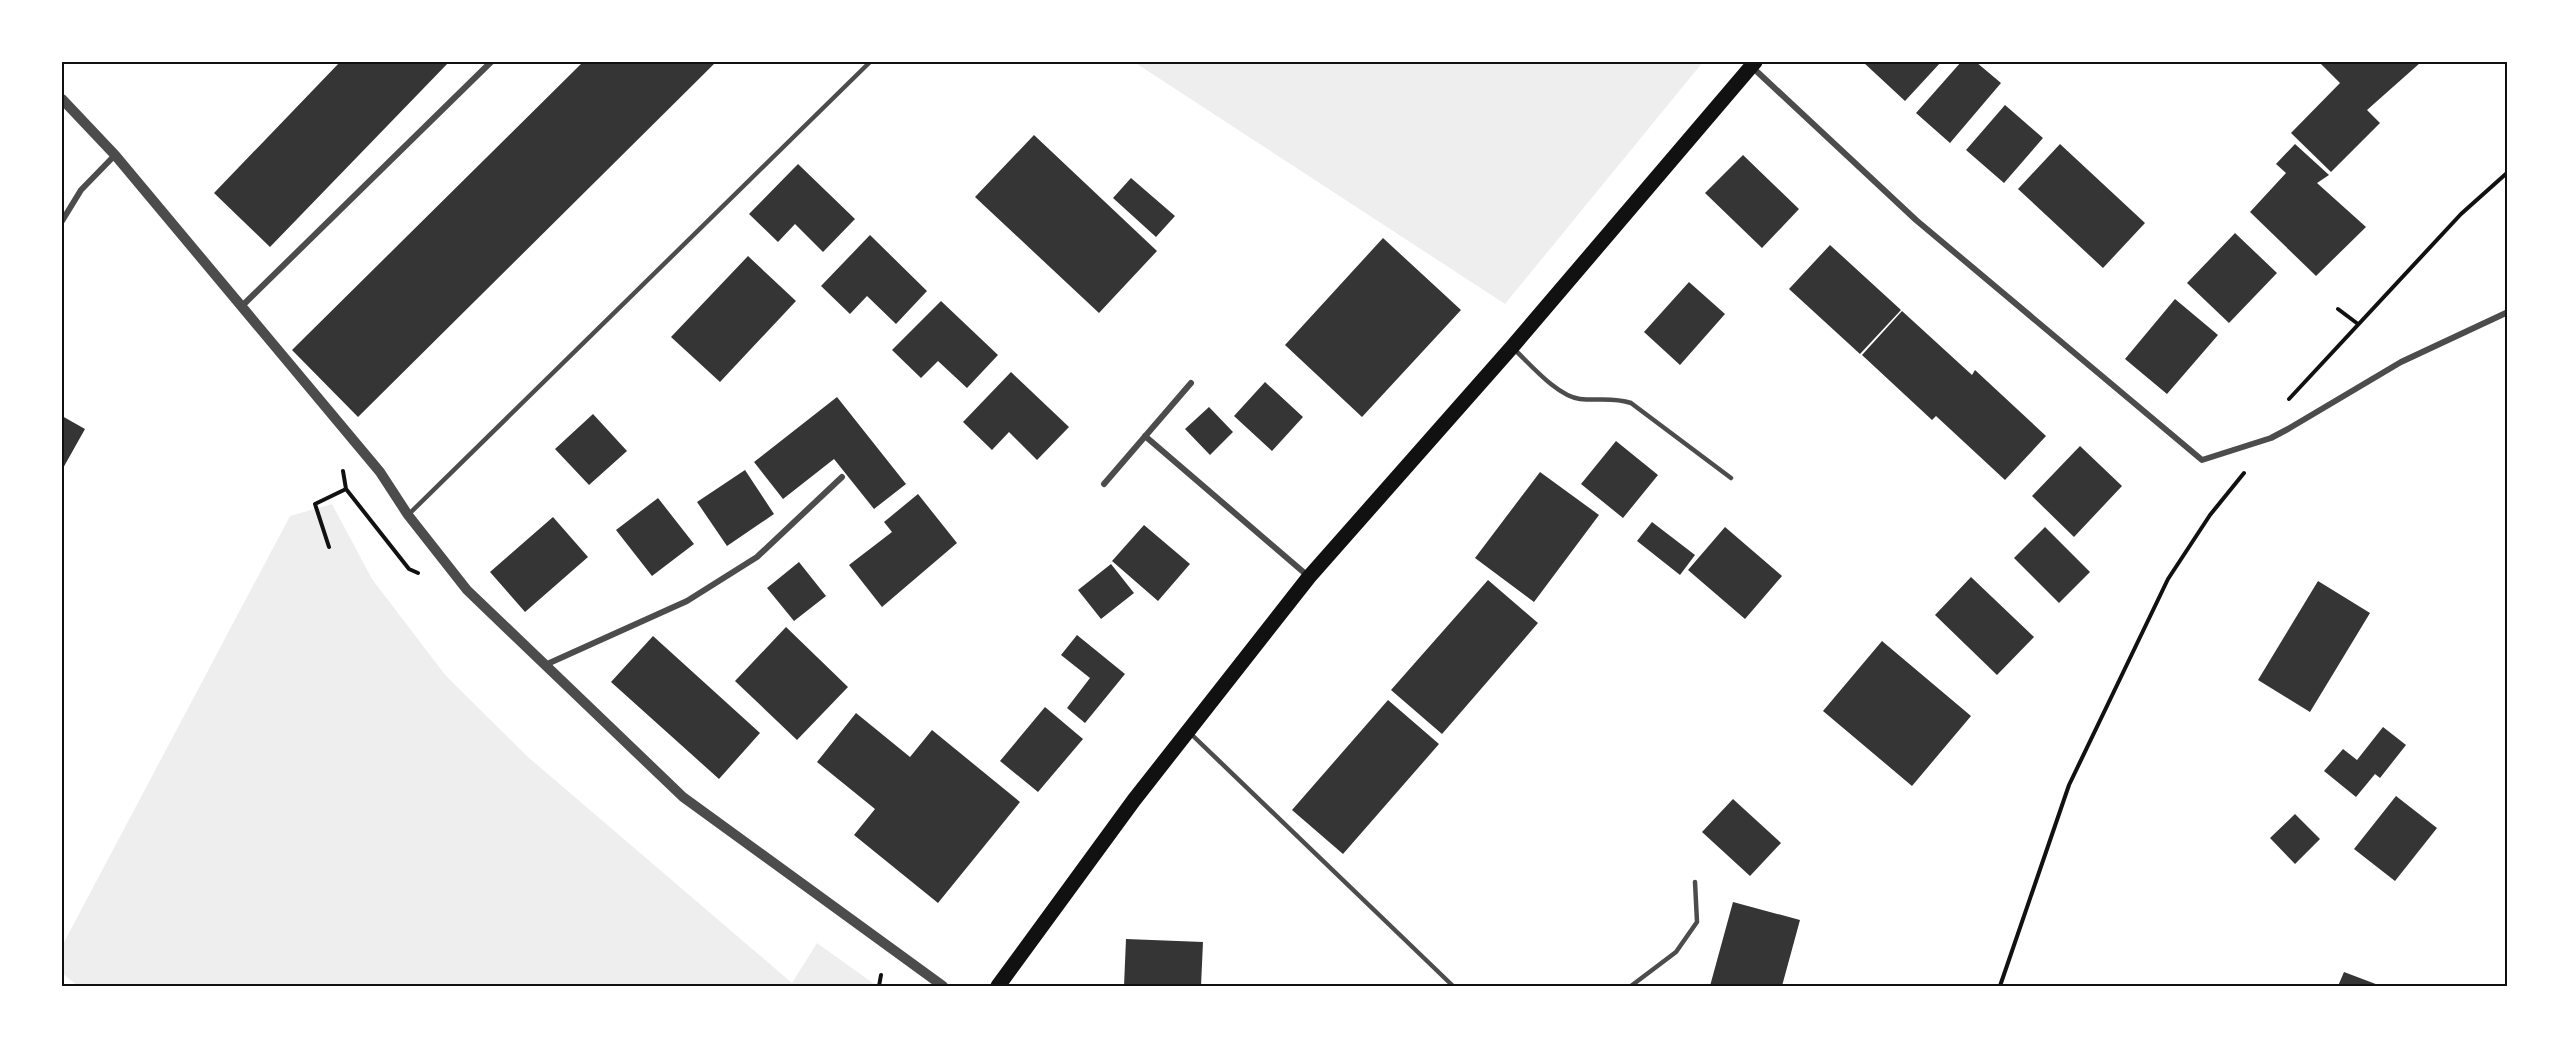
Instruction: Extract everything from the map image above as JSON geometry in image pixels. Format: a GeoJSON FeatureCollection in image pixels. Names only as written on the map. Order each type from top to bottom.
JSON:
{"type":"FeatureCollection","features":[{"type":"Feature","properties":{"kind":"main road"},"geometry":{"type":"LineString","coordinates":[[998,987],[1134,800],[1309,577],[1512,347],[1753,64]]}},
{"type":"Feature","properties":{"kind":"street"},"geometry":{"type":"LineString","coordinates":[[240,308],[491,62]]}},
{"type":"Feature","properties":{"kind":"street"},"geometry":{"type":"LineString","coordinates":[[1753,64],[1916,220],[2202,460],[2271,438],[2401,362],[2508,312]]}},
{"type":"Feature","properties":{"kind":"street"},"geometry":{"type":"LineString","coordinates":[[62,99],[115,155],[240,308],[380,472],[408,514],[467,591],[683,797],[944,987]]}},
{"type":"Feature","properties":{"kind":"street"},"geometry":{"type":"LineString","coordinates":[[62,221],[81,190],[115,155]]}},
{"type":"Feature","properties":{"kind":"street"},"geometry":{"type":"LineString","coordinates":[[1104,484],[1191,383]]}},
{"type":"Feature","properties":{"kind":"street"},"geometry":{"type":"LineString","coordinates":[[1145,436],[1309,577]]}},
{"type":"Feature","properties":{"kind":"street"},"geometry":{"type":"LineString","coordinates":[[544,665],[687,601],[747,564],[842,477]]}},
{"type":"Feature","properties":{"kind":"lane"},"geometry":{"type":"LineString","coordinates":[[408,514],[870,62]]}},
{"type":"Feature","properties":{"kind":"lane"},"geometry":{"type":"LineString","coordinates":[[1512,347],[1565,396],[1581,400],[1616,398],[1631,403],[1731,478]]}},
{"type":"Feature","properties":{"kind":"lane"},"geometry":{"type":"LineString","coordinates":[[1188,731],[1453,987]]}},
{"type":"Feature","properties":{"kind":"lane"},"geometry":{"type":"LineString","coordinates":[[1631,987],[1676,952],[1697,922],[1695,882]]}},
{"type":"Feature","properties":{"kind":"path"},"geometry":{"type":"LineString","coordinates":[[2000,987],[2068,785],[2168,579],[2210,515],[2271,438],[2276,415],[2295,391],[2461,214],[2508,172]]}},
{"type":"Feature","properties":{"kind":"path"},"geometry":{"type":"LineString","coordinates":[[2338,309],[2358,324]]}},
{"type":"Feature","properties":{"kind":"path"},"geometry":{"type":"LineString","coordinates":[[329,547],[315,504],[346,489]]}},
{"type":"Feature","properties":{"kind":"shaded area"},"geometry":{"type":"Polygon","coordinates":[[[1134,62],[1703,62],[1505,304],[1134,62]]]}},
{"type":"Feature","properties":{"kind":"shaded area"},"geometry":{"type":"Polygon","coordinates":[[[332,504],[372,579],[446,676],[528,757],[792,983],[817,943],[877,986],[78,986],[62,973],[62,946],[290,516],[332,504]]]}},
{"type":"Feature","properties":{"kind":"building"},"geometry":{"type":"Polygon","coordinates":[[[340,62],[449,62],[270,247],[214,193],[340,62]]]}},
{"type":"Feature","properties":{"kind":"building"},"geometry":{"type":"Polygon","coordinates":[[[583,62],[716,62],[358,417],[292,350],[583,62]]]}},
{"type":"Feature","properties":{"kind":"building"},"geometry":{"type":"Polygon","coordinates":[[[1863,62],[1941,62],[1905,101],[1863,62]]]}},
{"type":"Feature","properties":{"kind":"building"},"geometry":{"type":"Polygon","coordinates":[[[1961,62],[1976,62],[2001,83],[1950,143],[1916,113],[1961,62]]]}},
{"type":"Feature","properties":{"kind":"building"},"geometry":{"type":"Polygon","coordinates":[[[2323,62],[2420,63],[2367,110],[2380,123],[2331,172],[2291,133],[2340,83],[2321,64],[2323,62]]]}},
{"type":"Feature","properties":{"kind":"building"},"geometry":{"type":"Polygon","coordinates":[[[2005,105],[2043,138],[2004,183],[1966,150],[2005,105]]]}},
{"type":"Feature","properties":{"kind":"building"},"geometry":{"type":"Polygon","coordinates":[[[1034,135],[1157,251],[1099,313],[975,197],[1034,135]]]}},
{"type":"Feature","properties":{"kind":"building"},"geometry":{"type":"Polygon","coordinates":[[[2060,144],[2145,223],[2103,268],[2018,189],[2060,144]]]}},
{"type":"Feature","properties":{"kind":"building"},"geometry":{"type":"Polygon","coordinates":[[[2295,144],[2329,175],[2317,183],[2366,227],[2316,276],[2250,212],[2286,173],[2276,164],[2295,144]]]}},
{"type":"Feature","properties":{"kind":"building"},"geometry":{"type":"Polygon","coordinates":[[[1743,155],[1799,209],[1762,248],[1705,193],[1743,155]]]}},
{"type":"Feature","properties":{"kind":"building"},"geometry":{"type":"Polygon","coordinates":[[[798,164],[855,219],[823,252],[795,224],[778,242],[749,214],[798,164]]]}},
{"type":"Feature","properties":{"kind":"building"},"geometry":{"type":"Polygon","coordinates":[[[1131,178],[1175,216],[1156,237],[1113,198],[1131,178]]]}},
{"type":"Feature","properties":{"kind":"building"},"geometry":{"type":"Polygon","coordinates":[[[2235,233],[2277,273],[2229,323],[2187,283],[2235,233]]]}},
{"type":"Feature","properties":{"kind":"building"},"geometry":{"type":"Polygon","coordinates":[[[870,235],[927,291],[896,324],[867,296],[850,314],[821,286],[870,235]]]}},
{"type":"Feature","properties":{"kind":"building"},"geometry":{"type":"Polygon","coordinates":[[[1383,238],[1461,310],[1362,417],[1285,345],[1383,238]]]}},
{"type":"Feature","properties":{"kind":"building"},"geometry":{"type":"Polygon","coordinates":[[[1830,245],[1901,310],[1860,354],[1789,289],[1830,245]]]}},
{"type":"Feature","properties":{"kind":"building"},"geometry":{"type":"Polygon","coordinates":[[[748,256],[796,301],[720,382],[671,337],[748,256]]]}},
{"type":"Feature","properties":{"kind":"building"},"geometry":{"type":"Polygon","coordinates":[[[1689,282],[1725,314],[1680,365],[1644,332],[1689,282]]]}},
{"type":"Feature","properties":{"kind":"building"},"geometry":{"type":"Polygon","coordinates":[[[2175,299],[2218,335],[2167,394],[2125,359],[2175,299]]]}},
{"type":"Feature","properties":{"kind":"building"},"geometry":{"type":"Polygon","coordinates":[[[941,301],[998,355],[967,388],[938,361],[921,378],[892,350],[941,301]]]}},
{"type":"Feature","properties":{"kind":"building"},"geometry":{"type":"Polygon","coordinates":[[[1902,311],[1972,375],[1975,370],[2046,436],[2005,480],[1936,416],[1932,420],[1862,355],[1902,311]]]}},
{"type":"Feature","properties":{"kind":"building"},"geometry":{"type":"Polygon","coordinates":[[[1011,372],[1069,427],[1037,460],[1009,432],[992,450],[963,422],[1011,372]]]}},
{"type":"Feature","properties":{"kind":"building"},"geometry":{"type":"Polygon","coordinates":[[[1265,382],[1303,417],[1272,451],[1234,416],[1265,382]]]}},
{"type":"Feature","properties":{"kind":"building"},"geometry":{"type":"Polygon","coordinates":[[[837,397],[906,484],[874,509],[834,459],[783,499],[754,462],[837,397]]]}},
{"type":"Feature","properties":{"kind":"building"},"geometry":{"type":"Polygon","coordinates":[[[1209,407],[1233,432],[1210,455],[1185,429],[1209,407]]]}},
{"type":"Feature","properties":{"kind":"building"},"geometry":{"type":"Polygon","coordinates":[[[593,414],[627,451],[589,485],[555,449],[593,414]]]}},
{"type":"Feature","properties":{"kind":"building"},"geometry":{"type":"Polygon","coordinates":[[[62,416],[85,429],[62,470],[62,416]]]}},
{"type":"Feature","properties":{"kind":"building"},"geometry":{"type":"Polygon","coordinates":[[[1616,441],[1658,475],[1623,518],[1581,484],[1616,441]]]}},
{"type":"Feature","properties":{"kind":"building"},"geometry":{"type":"Polygon","coordinates":[[[2080,446],[2122,486],[2074,537],[2032,496],[2080,446]]]}},
{"type":"Feature","properties":{"kind":"building"},"geometry":{"type":"Polygon","coordinates":[[[745,470],[774,514],[727,546],[697,502],[745,470]]]}},
{"type":"Feature","properties":{"kind":"building"},"geometry":{"type":"Polygon","coordinates":[[[1540,472],[1599,515],[1534,602],[1475,558],[1540,472]]]}},
{"type":"Feature","properties":{"kind":"building"},"geometry":{"type":"Polygon","coordinates":[[[918,494],[957,543],[882,607],[849,565],[892,532],[884,522],[918,494]]]}},
{"type":"Feature","properties":{"kind":"building"},"geometry":{"type":"Polygon","coordinates":[[[658,498],[694,544],[652,576],[616,530],[658,498]]]}},
{"type":"Feature","properties":{"kind":"building"},"geometry":{"type":"Polygon","coordinates":[[[553,517],[588,557],[525,612],[490,572],[553,517]]]}},
{"type":"Feature","properties":{"kind":"building"},"geometry":{"type":"Polygon","coordinates":[[[1652,522],[1695,555],[1680,575],[1637,541],[1652,522]]]}},
{"type":"Feature","properties":{"kind":"building"},"geometry":{"type":"Polygon","coordinates":[[[1144,525],[1190,564],[1158,601],[1112,561],[1144,525]]]}},
{"type":"Feature","properties":{"kind":"building"},"geometry":{"type":"Polygon","coordinates":[[[1725,527],[1782,576],[1745,619],[1688,570],[1725,527]]]}},
{"type":"Feature","properties":{"kind":"building"},"geometry":{"type":"Polygon","coordinates":[[[2045,527],[2090,572],[2059,603],[2014,558],[2045,527]]]}},
{"type":"Feature","properties":{"kind":"building"},"geometry":{"type":"Polygon","coordinates":[[[799,562],[826,596],[794,621],[767,588],[799,562]]]}},
{"type":"Feature","properties":{"kind":"building"},"geometry":{"type":"Polygon","coordinates":[[[1111,564],[1134,593],[1101,619],[1078,590],[1111,564]]]}},
{"type":"Feature","properties":{"kind":"building"},"geometry":{"type":"Polygon","coordinates":[[[1971,577],[2034,637],[1997,675],[1935,615],[1971,577]]]}},
{"type":"Feature","properties":{"kind":"building"},"geometry":{"type":"Polygon","coordinates":[[[1488,580],[1538,623],[1442,734],[1391,690],[1488,580]]]}},
{"type":"Feature","properties":{"kind":"building"},"geometry":{"type":"Polygon","coordinates":[[[2318,581],[2370,613],[2310,712],[2258,680],[2318,581]]]}},
{"type":"Feature","properties":{"kind":"building"},"geometry":{"type":"Polygon","coordinates":[[[786,627],[848,687],[797,740],[735,681],[786,627]]]}},
{"type":"Feature","properties":{"kind":"building"},"geometry":{"type":"Polygon","coordinates":[[[1077,635],[1125,674],[1085,723],[1067,708],[1090,678],[1061,655],[1077,635]]]}},
{"type":"Feature","properties":{"kind":"building"},"geometry":{"type":"Polygon","coordinates":[[[653,636],[760,733],[719,779],[611,682],[653,636]]]}},
{"type":"Feature","properties":{"kind":"building"},"geometry":{"type":"Polygon","coordinates":[[[1882,641],[1971,716],[1912,786],[1823,711],[1882,641]]]}},
{"type":"Feature","properties":{"kind":"building"},"geometry":{"type":"Polygon","coordinates":[[[1388,700],[1439,744],[1343,854],[1292,810],[1388,700]]]}},
{"type":"Feature","properties":{"kind":"building"},"geometry":{"type":"Polygon","coordinates":[[[1045,707],[1083,739],[1038,792],[1000,761],[1045,707]]]}},
{"type":"Feature","properties":{"kind":"building"},"geometry":{"type":"Polygon","coordinates":[[[856,713],[910,757],[932,730],[1020,802],[938,903],[854,835],[875,809],[817,762],[856,713]]]}},
{"type":"Feature","properties":{"kind":"building"},"geometry":{"type":"Polygon","coordinates":[[[2383,727],[2406,745],[2380,778],[2375,774],[2356,797],[2324,771],[2343,749],[2357,760],[2383,727]]]}},
{"type":"Feature","properties":{"kind":"building"},"geometry":{"type":"Polygon","coordinates":[[[2396,796],[2437,828],[2395,881],[2354,849],[2396,796]]]}},
{"type":"Feature","properties":{"kind":"building"},"geometry":{"type":"Polygon","coordinates":[[[1733,799],[1781,843],[1750,876],[1702,832],[1733,799]]]}},
{"type":"Feature","properties":{"kind":"building"},"geometry":{"type":"Polygon","coordinates":[[[2295,814],[2320,839],[2295,864],[2270,838],[2295,814]]]}},
{"type":"Feature","properties":{"kind":"building"},"geometry":{"type":"Polygon","coordinates":[[[1733,902],[1800,920],[1782,986],[1710,986],[1733,902]]]}},
{"type":"Feature","properties":{"kind":"building"},"geometry":{"type":"Polygon","coordinates":[[[1126,939],[1203,942],[1201,986],[1124,986],[1126,939]]]}},
{"type":"Feature","properties":{"kind":"building"},"geometry":{"type":"Polygon","coordinates":[[[2344,972],[2381,986],[2338,986],[2344,972]]]}}]}
